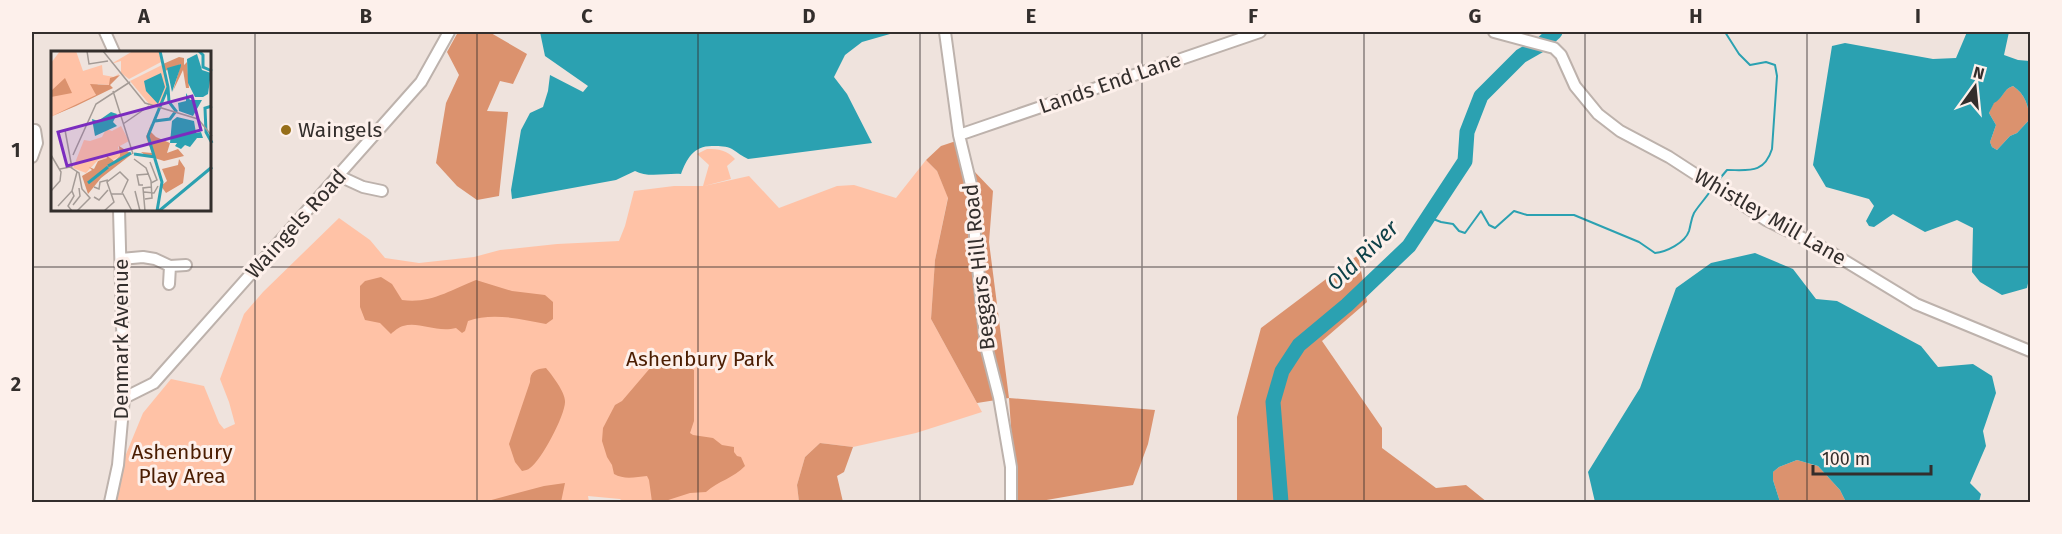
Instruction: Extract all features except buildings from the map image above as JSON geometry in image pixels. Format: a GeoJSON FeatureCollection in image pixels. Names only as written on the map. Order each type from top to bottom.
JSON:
{"type":"FeatureCollection","features":[{"type":"Feature","properties":{"kind":"street"},"geometry":{"type":"LineString","coordinates":[[105,32],[114,51]]}},
{"type":"Feature","properties":{"kind":"street","name":"Waingels Road"},"geometry":{"type":"LineString","coordinates":[[124,398],[154,383],[339,176],[421,82],[449,32]]}},
{"type":"Feature","properties":{"kind":"street","name":"Beggars Hill Road"},"geometry":{"type":"LineString","coordinates":[[945,32],[959,135],[974,196],[975,237],[986,346],[1001,408],[1011,467],[1011,502]]}},
{"type":"Feature","properties":{"kind":"street","name":"Lands End Lane"},"geometry":{"type":"LineString","coordinates":[[959,135],[1260,32]]}},
{"type":"Feature","properties":{"kind":"street","name":"Whistley Mill Lane"},"geometry":{"type":"LineString","coordinates":[[1494,32],[1554,48],[1561,55],[1575,86],[1598,114],[1620,131],[1669,157],[1774,225],[1861,270],[1916,304],[2031,351]]}},
{"type":"Feature","properties":{"kind":"street"},"geometry":{"type":"LineString","coordinates":[[32,157],[37,143],[34,130]]}},
{"type":"Feature","properties":{"kind":"street"},"geometry":{"type":"LineString","coordinates":[[339,176],[363,187],[382,191]]}},
{"type":"Feature","properties":{"kind":"street","name":"Denmark Avenue"},"geometry":{"type":"LineString","coordinates":[[110,502],[118,465],[124,398],[119,212]]}},
{"type":"Feature","properties":{"kind":"street"},"geometry":{"type":"LineString","coordinates":[[121,259],[142,257],[155,259],[170,266],[186,265]]}},
{"type":"Feature","properties":{"kind":"street"},"geometry":{"type":"LineString","coordinates":[[169,284],[170,266]]}},
{"type":"Feature","properties":{"kind":"green space","name":"Ashenbury Park"},"geometry":{"type":"Polygon","coordinates":[[[707,149],[722,151],[735,159],[727,166],[731,179],[704,186],[749,176],[779,208],[837,186],[854,185],[896,198],[926,160],[937,171],[948,197],[935,260],[931,319],[982,412],[916,433],[853,447],[820,443],[805,457],[797,485],[799,502],[624,502],[620,499],[588,496],[589,502],[115,502],[124,459],[143,413],[171,379],[204,386],[219,423],[224,429],[235,424],[220,379],[244,314],[263,292],[339,218],[370,240],[385,258],[419,263],[474,257],[500,250],[619,241],[634,191],[674,186],[703,186],[709,165],[697,154],[707,149]]]}},
{"type":"Feature","properties":{"kind":"shaded area"},"geometry":{"type":"Polygon","coordinates":[[[458,32],[491,32],[527,54],[513,84],[500,81],[487,111],[508,112],[499,196],[477,200],[457,186],[436,163],[446,103],[459,75],[447,52],[458,32]]]}},
{"type":"Feature","properties":{"kind":"shaded area"},"geometry":{"type":"Polygon","coordinates":[[[2013,86],[2025,100],[2030,119],[1997,150],[1990,142],[1996,125],[1989,113],[1994,102],[2013,86]]]}},
{"type":"Feature","properties":{"kind":"shaded area"},"geometry":{"type":"Polygon","coordinates":[[[965,138],[973,170],[993,191],[989,242],[1009,398],[977,403],[931,319],[935,260],[948,198],[937,171],[926,160],[941,146],[965,138]]]}},
{"type":"Feature","properties":{"kind":"shaded area"},"geometry":{"type":"Polygon","coordinates":[[[1358,255],[1367,302],[1322,341],[1382,428],[1382,448],[1436,488],[1466,485],[1487,502],[1237,502],[1237,417],[1261,328],[1358,255]]]}},
{"type":"Feature","properties":{"kind":"shaded area"},"geometry":{"type":"Polygon","coordinates":[[[381,277],[392,284],[402,300],[431,298],[476,280],[512,291],[545,295],[553,302],[553,319],[546,324],[507,317],[487,317],[468,321],[462,333],[456,328],[442,329],[409,325],[400,327],[391,334],[380,323],[365,320],[360,307],[360,286],[365,281],[381,277]]]}},
{"type":"Feature","properties":{"kind":"shaded area"},"geometry":{"type":"Polygon","coordinates":[[[669,359],[694,370],[694,421],[690,433],[713,438],[722,445],[734,447],[734,452],[741,457],[745,466],[706,492],[690,493],[662,502],[652,502],[647,476],[626,478],[614,474],[602,441],[603,428],[615,405],[622,401],[652,363],[669,359]]]}},
{"type":"Feature","properties":{"kind":"shaded area"},"geometry":{"type":"Polygon","coordinates":[[[546,368],[563,393],[564,407],[557,426],[535,464],[522,471],[515,462],[509,444],[531,375],[537,370],[546,368]]]}},
{"type":"Feature","properties":{"kind":"shaded area"},"geometry":{"type":"Polygon","coordinates":[[[1009,398],[1155,410],[1148,444],[1133,485],[1035,502],[1016,502],[1009,398]]]}},
{"type":"Feature","properties":{"kind":"shaded area"},"geometry":{"type":"Polygon","coordinates":[[[820,443],[853,447],[844,472],[837,476],[843,502],[799,502],[797,485],[805,457],[820,443]]]}},
{"type":"Feature","properties":{"kind":"shaded area"},"geometry":{"type":"Polygon","coordinates":[[[1797,460],[1818,466],[1840,490],[1846,502],[1780,502],[1773,480],[1773,472],[1797,460]]]}},
{"type":"Feature","properties":{"kind":"shaded area"},"geometry":{"type":"Polygon","coordinates":[[[565,483],[561,502],[484,502],[544,486],[565,483]]]}},
{"type":"Feature","properties":{"kind":"water"},"geometry":{"type":"Polygon","coordinates":[[[540,32],[897,32],[862,42],[845,55],[834,77],[847,94],[872,143],[748,159],[728,147],[707,146],[692,154],[681,174],[651,175],[635,171],[616,180],[512,199],[511,190],[521,130],[530,113],[543,107],[550,75],[583,92],[588,86],[545,56],[540,32]]]}},
{"type":"Feature","properties":{"kind":"water"},"geometry":{"type":"Polygon","coordinates":[[[1967,32],[2009,32],[2004,55],[2030,61],[2030,119],[2030,274],[2027,288],[2002,295],[1980,282],[1972,272],[1973,228],[1957,220],[1925,232],[1893,214],[1874,227],[1869,226],[1866,221],[1874,206],[1869,199],[1826,187],[1813,165],[1832,46],[1845,43],[1933,59],[1956,58],[1967,32]],[[2013,86],[1994,103],[1989,113],[1996,125],[1990,142],[1992,147],[1997,150],[2010,136],[2017,133],[2030,119],[2025,100],[2013,86]]]}},
{"type":"Feature","properties":{"kind":"water"},"geometry":{"type":"Polygon","coordinates":[[[1755,253],[1793,269],[1816,299],[1837,301],[1921,346],[1938,367],[1973,364],[1992,376],[1996,393],[1983,431],[1986,446],[1970,483],[1981,494],[1979,502],[1846,502],[1840,490],[1818,466],[1797,460],[1773,472],[1773,480],[1780,502],[1595,502],[1588,472],[1640,388],[1676,288],[1711,263],[1755,253]]]}},
{"type":"Feature","properties":{"kind":"waterway","name":"Old River"},"geometry":{"type":"LineString","coordinates":[[1281,502],[1273,402],[1282,371],[1299,345],[1347,305],[1409,246],[1465,161],[1467,132],[1481,96],[1521,56],[1542,44],[1555,32]]}},
{"type":"Feature","properties":{"kind":"waterway"},"geometry":{"type":"LineString","coordinates":[[1716,183],[1727,170],[1755,169],[1765,163],[1769,157],[1772,149],[1777,76],[1775,65],[1766,62],[1750,65],[1739,54],[1725,32]]}},
{"type":"Feature","properties":{"kind":"waterway"},"geometry":{"type":"LineString","coordinates":[[1428,217],[1453,224],[1459,231],[1465,233],[1481,211],[1489,225],[1495,228],[1514,211],[1527,215],[1574,215],[1639,242],[1655,253],[1670,249],[1684,239],[1694,213],[1711,190]]}},
{"type":"Feature","properties":{"kind":"place","name":"Waingels"},"geometry":{"type":"Point","coordinates":[286,130]}},
{"type":"Feature","properties":{"kind":"park label","name":"Ashenbury Play Area"},"geometry":{"type":"Point","coordinates":[182,464]}}]}
